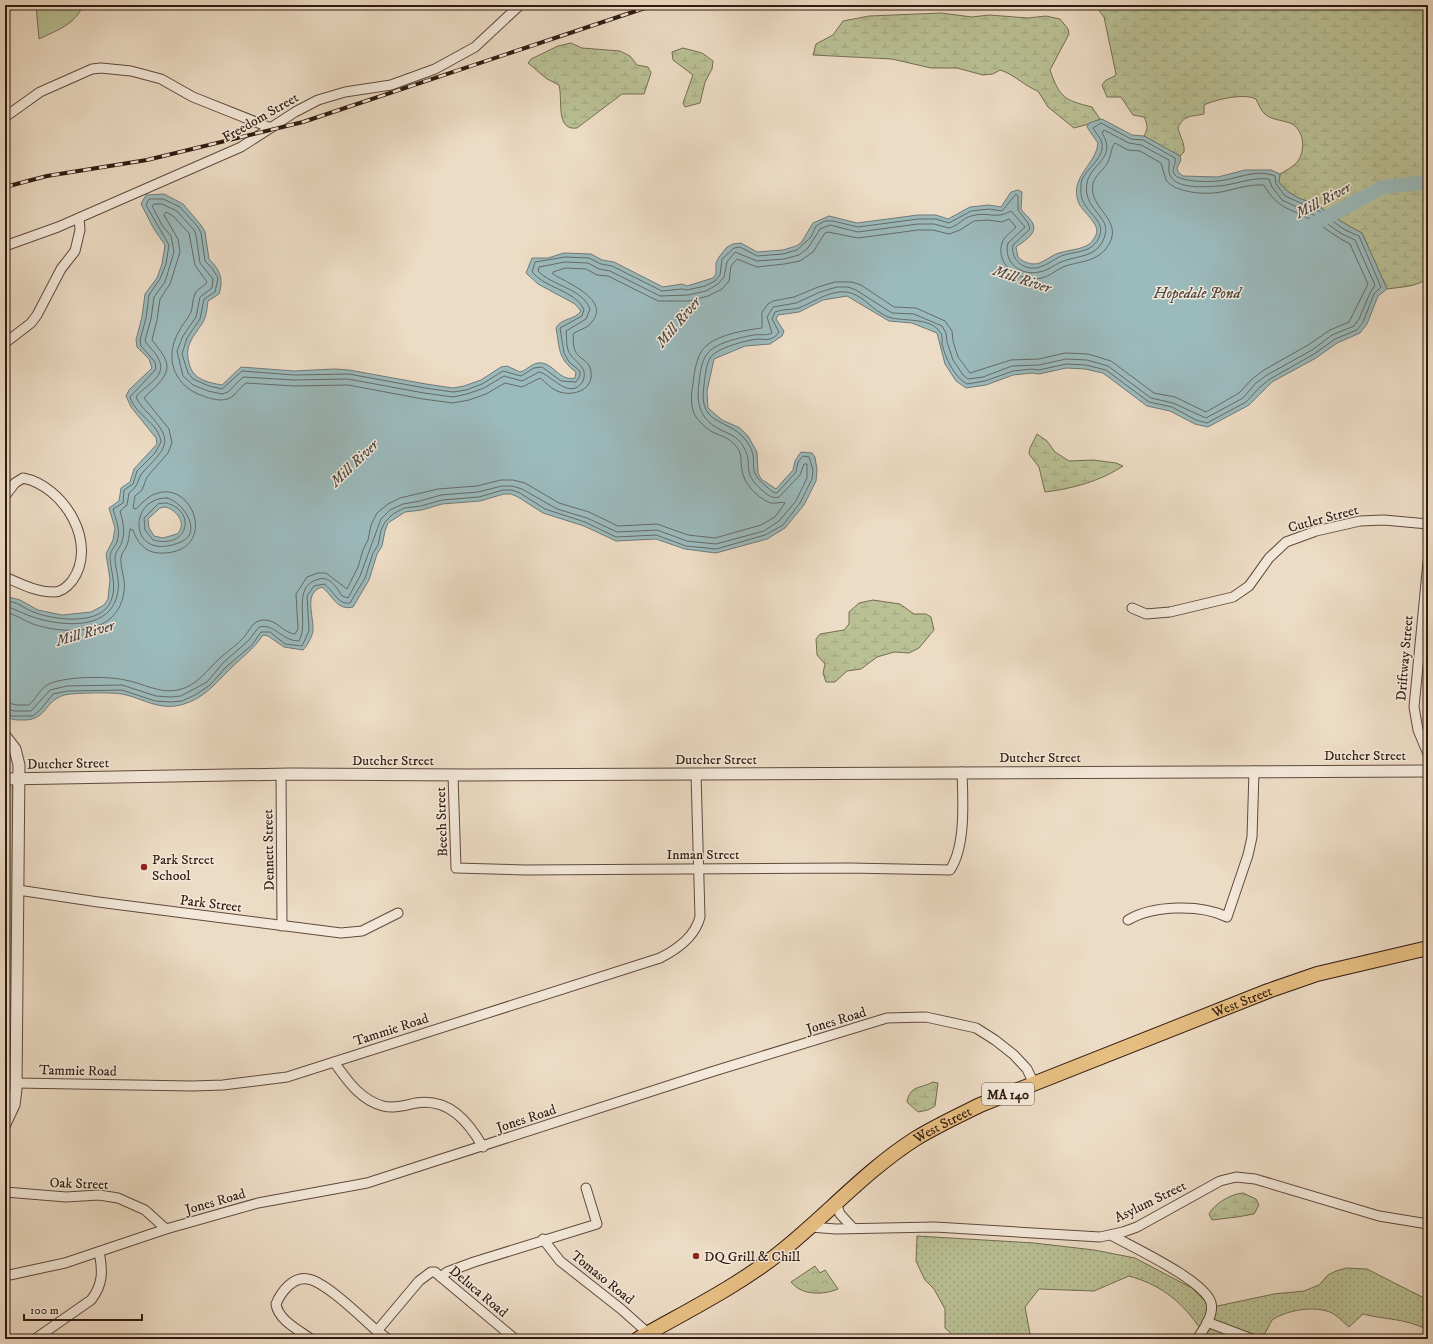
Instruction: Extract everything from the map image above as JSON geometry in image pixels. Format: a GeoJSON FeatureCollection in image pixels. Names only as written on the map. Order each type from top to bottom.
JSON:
{"type":"FeatureCollection","features":[{"type":"Feature","properties":{"kind":"main road","name":"West Street"},"geometry":{"type":"LineString","coordinates":[[643,1336],[739,1281],[777,1255],[884,1162],[914,1140],[939,1125],[980,1105],[1268,990],[1310,976],[1428,948]]}},
{"type":"Feature","properties":{"kind":"street","name":"Freedom Street"},"geometry":{"type":"LineString","coordinates":[[5,246],[23,241],[79,218],[241,147],[295,112],[318,100],[345,92],[399,83],[435,69],[475,47],[520,5]]}},
{"type":"Feature","properties":{"kind":"street"},"geometry":{"type":"LineString","coordinates":[[5,117],[40,92],[92,69],[101,68],[131,71],[161,79],[193,97],[271,128]]}},
{"type":"Feature","properties":{"kind":"street"},"geometry":{"type":"LineString","coordinates":[[5,343],[31,323],[37,315],[61,269],[75,251],[80,236],[79,218]]}},
{"type":"Feature","properties":{"kind":"street"},"geometry":{"type":"LineString","coordinates":[[5,496],[15,484],[23,478],[34,482],[45,489],[60,502],[73,519],[81,538],[82,548],[80,568],[70,584],[63,589],[55,592],[33,589],[5,577]]}},
{"type":"Feature","properties":{"kind":"street","name":"Cutler Street"},"geometry":{"type":"LineString","coordinates":[[1132,608],[1146,614],[1170,612],[1233,597],[1249,586],[1269,558],[1286,542],[1320,530],[1360,521],[1384,520],[1428,524]]}},
{"type":"Feature","properties":{"kind":"street","name":"Driftway Street"},"geometry":{"type":"LineString","coordinates":[[1428,562],[1414,707],[1418,730],[1428,754]]}},
{"type":"Feature","properties":{"kind":"street"},"geometry":{"type":"LineString","coordinates":[[5,736],[11,743],[18,757],[16,1083],[14,1105],[5,1124]]}},
{"type":"Feature","properties":{"kind":"street"},"geometry":{"type":"LineString","coordinates":[[1128,920],[1143,912],[1168,909],[1209,909],[1227,916],[1248,855],[1252,837],[1254,770]]}},
{"type":"Feature","properties":{"kind":"street","name":"Dutcher Street"},"geometry":{"type":"LineString","coordinates":[[5,779],[281,774],[453,775],[1254,770],[1428,771]]}},
{"type":"Feature","properties":{"kind":"street","name":"Inman Street"},"geometry":{"type":"LineString","coordinates":[[456,868],[526,870],[850,868],[950,870],[957,860],[961,832],[963,801],[962,772]]}},
{"type":"Feature","properties":{"kind":"street","name":"Dennett Street"},"geometry":{"type":"LineString","coordinates":[[281,774],[282,926]]}},
{"type":"Feature","properties":{"kind":"street","name":"Tammie Road"},"geometry":{"type":"LineString","coordinates":[[16,1083],[208,1086],[287,1077],[642,965],[669,954],[687,940],[699,921],[700,910],[696,774]]}},
{"type":"Feature","properties":{"kind":"street","name":"Beech Street"},"geometry":{"type":"LineString","coordinates":[[453,775],[456,868]]}},
{"type":"Feature","properties":{"kind":"street","name":"Park Street"},"geometry":{"type":"LineString","coordinates":[[18,890],[98,902],[352,934],[368,929],[398,913]]}},
{"type":"Feature","properties":{"kind":"street","name":"Jones Road"},"geometry":{"type":"LineString","coordinates":[[5,1276],[64,1263],[166,1229],[258,1203],[367,1183],[711,1072],[887,1018],[926,1017],[976,1028],[995,1040],[1014,1055],[1027,1070],[1034,1084]]}},
{"type":"Feature","properties":{"kind":"street"},"geometry":{"type":"LineString","coordinates":[[334,1062],[359,1093],[376,1104],[394,1108],[426,1103],[440,1105],[453,1110],[467,1123],[482,1147]]}},
{"type":"Feature","properties":{"kind":"street","name":"Asylum Street"},"geometry":{"type":"LineString","coordinates":[[810,1227],[836,1229],[852,1227],[935,1226],[1100,1237],[1137,1227],[1212,1185],[1236,1177],[1255,1179],[1380,1216],[1428,1224]]}},
{"type":"Feature","properties":{"kind":"street","name":"Tomaso Road"},"geometry":{"type":"LineString","coordinates":[[441,1277],[454,1269],[543,1239],[597,1224],[586,1188]]}},
{"type":"Feature","properties":{"kind":"street","name":"Oak Street"},"geometry":{"type":"LineString","coordinates":[[5,1192],[66,1197],[99,1195],[118,1198],[145,1210],[166,1229]]}},
{"type":"Feature","properties":{"kind":"street"},"geometry":{"type":"LineString","coordinates":[[836,1203],[840,1214],[852,1227]]}},
{"type":"Feature","properties":{"kind":"street"},"geometry":{"type":"LineString","coordinates":[[1111,1235],[1170,1267],[1200,1288],[1211,1301],[1211,1312],[1197,1339]]}},
{"type":"Feature","properties":{"kind":"street","name":"Tomaso Road"},"geometry":{"type":"LineString","coordinates":[[543,1239],[560,1261],[621,1310],[643,1336]]}},
{"type":"Feature","properties":{"kind":"street"},"geometry":{"type":"LineString","coordinates":[[35,1339],[91,1300],[97,1293],[102,1276],[99,1252]]}},
{"type":"Feature","properties":{"kind":"street","name":"Deluca Road"},"geometry":{"type":"LineString","coordinates":[[377,1331],[419,1281],[431,1272],[435,1272],[515,1339]]}},
{"type":"Feature","properties":{"kind":"street"},"geometry":{"type":"LineString","coordinates":[[312,1339],[288,1322],[276,1310],[276,1304],[284,1289],[289,1284],[303,1279],[315,1282],[327,1289],[388,1339]]}},
{"type":"Feature","properties":{"kind":"street"},"geometry":{"type":"LineString","coordinates":[[1207,1322],[1252,1339]]}},
{"type":"Feature","properties":{"kind":"green space"},"geometry":{"type":"Polygon","coordinates":[[[36,5],[83,5],[80,12],[65,26],[39,39],[36,5]]]}},
{"type":"Feature","properties":{"kind":"green space"},"geometry":{"type":"Polygon","coordinates":[[[1095,5],[1428,5],[1428,278],[1414,285],[1387,289],[1362,233],[1321,208],[1294,196],[1284,188],[1279,182],[1280,174],[1292,167],[1301,156],[1303,145],[1301,134],[1295,126],[1290,123],[1266,115],[1261,110],[1256,99],[1251,97],[1238,97],[1216,101],[1204,105],[1204,114],[1192,116],[1183,120],[1178,128],[1184,149],[1184,152],[1180,156],[1144,136],[1147,127],[1144,117],[1133,115],[1121,97],[1107,97],[1102,85],[1106,80],[1115,76],[1116,74],[1104,17],[1095,5]]]}},
{"type":"Feature","properties":{"kind":"green space"},"geometry":{"type":"Polygon","coordinates":[[[941,13],[972,17],[989,15],[1028,18],[1046,16],[1060,19],[1068,29],[1069,34],[1050,70],[1057,87],[1064,96],[1069,100],[1092,107],[1100,119],[1074,128],[1048,107],[1038,91],[1010,74],[1000,70],[993,74],[983,75],[957,68],[931,68],[892,59],[813,55],[816,44],[833,35],[843,21],[869,16],[941,13]]]}},
{"type":"Feature","properties":{"kind":"green space"},"geometry":{"type":"Polygon","coordinates":[[[571,43],[582,48],[620,51],[630,56],[637,65],[648,67],[651,73],[644,94],[622,94],[577,128],[570,128],[565,125],[561,113],[559,85],[547,79],[528,63],[531,59],[558,46],[571,43]]]}},
{"type":"Feature","properties":{"kind":"green space"},"geometry":{"type":"Polygon","coordinates":[[[683,48],[702,53],[713,61],[712,69],[705,82],[700,103],[685,107],[683,103],[693,75],[673,60],[672,52],[683,48]]]}},
{"type":"Feature","properties":{"kind":"green space"},"geometry":{"type":"Polygon","coordinates":[[[1037,434],[1047,441],[1055,452],[1069,461],[1093,460],[1116,463],[1123,466],[1086,484],[1045,492],[1039,467],[1029,454],[1030,448],[1037,434]]]}},
{"type":"Feature","properties":{"kind":"green space"},"geometry":{"type":"Polygon","coordinates":[[[873,600],[900,604],[914,614],[926,614],[931,617],[934,630],[919,648],[909,653],[894,652],[877,657],[861,669],[847,671],[835,682],[826,682],[823,673],[825,664],[817,655],[816,639],[820,634],[844,630],[849,624],[849,612],[859,603],[873,600]]]}},
{"type":"Feature","properties":{"kind":"green space"},"geometry":{"type":"Polygon","coordinates":[[[5,784],[13,784],[13,982],[5,982],[5,784]]]}},
{"type":"Feature","properties":{"kind":"green space"},"geometry":{"type":"Polygon","coordinates":[[[933,1082],[938,1083],[935,1106],[928,1110],[918,1112],[907,1102],[910,1093],[916,1088],[933,1082]]]}},
{"type":"Feature","properties":{"kind":"green space"},"geometry":{"type":"Polygon","coordinates":[[[1243,1193],[1256,1199],[1259,1205],[1254,1214],[1212,1220],[1209,1214],[1215,1206],[1229,1197],[1243,1193]]]}},
{"type":"Feature","properties":{"kind":"green space"},"geometry":{"type":"Polygon","coordinates":[[[917,1236],[1034,1243],[1094,1250],[1135,1258],[1192,1288],[1205,1301],[1208,1308],[1274,1294],[1304,1291],[1319,1285],[1328,1275],[1336,1271],[1346,1268],[1367,1269],[1428,1300],[1428,1330],[1403,1321],[1363,1314],[1349,1327],[1332,1313],[1318,1309],[1310,1309],[1293,1311],[1278,1316],[1272,1320],[1262,1339],[1206,1339],[1203,1331],[1183,1307],[1175,1300],[1159,1288],[1140,1279],[1129,1276],[1094,1291],[1039,1289],[1025,1307],[1030,1334],[1043,1339],[957,1339],[945,1328],[945,1309],[934,1289],[925,1280],[916,1261],[917,1236]]]}},
{"type":"Feature","properties":{"kind":"green space"},"geometry":{"type":"Polygon","coordinates":[[[815,1266],[820,1273],[825,1270],[838,1289],[813,1293],[801,1290],[791,1282],[815,1266]]]}},
{"type":"Feature","properties":{"kind":"water","name":"Hopedale Pond"},"geometry":{"type":"Polygon","coordinates":[[[1102,119],[1132,135],[1144,136],[1180,156],[1181,160],[1177,168],[1178,172],[1183,176],[1218,177],[1245,170],[1271,170],[1280,174],[1279,182],[1294,196],[1321,208],[1362,233],[1387,289],[1378,296],[1367,324],[1360,333],[1337,343],[1316,358],[1272,382],[1249,405],[1208,427],[1195,424],[1170,411],[1147,406],[1103,373],[1085,369],[1066,368],[1039,374],[1032,373],[1013,375],[986,385],[966,388],[956,381],[945,364],[937,333],[912,323],[889,321],[847,296],[823,300],[799,312],[778,315],[776,319],[784,331],[782,336],[770,344],[745,346],[714,359],[707,391],[708,408],[722,420],[740,428],[748,436],[757,452],[758,473],[761,479],[776,489],[793,470],[795,461],[801,452],[812,453],[815,457],[817,470],[816,481],[804,505],[785,528],[767,539],[716,553],[685,549],[656,539],[616,541],[584,526],[543,513],[511,494],[504,494],[480,501],[442,504],[422,510],[405,512],[388,523],[382,546],[377,554],[369,580],[353,607],[348,608],[339,605],[322,587],[316,590],[313,594],[311,606],[313,631],[312,636],[303,650],[284,647],[268,636],[263,635],[251,649],[209,690],[198,698],[175,706],[152,704],[122,694],[70,694],[55,699],[38,717],[15,720],[5,715],[5,596],[20,600],[38,610],[62,615],[91,612],[104,605],[108,599],[110,579],[106,554],[113,540],[115,528],[109,508],[119,501],[121,488],[130,482],[134,469],[157,444],[156,438],[131,407],[126,396],[129,390],[152,368],[149,359],[137,347],[136,340],[142,317],[145,294],[157,278],[162,264],[165,245],[154,229],[141,204],[146,195],[164,194],[183,204],[205,232],[209,259],[216,267],[220,275],[221,284],[219,294],[208,301],[204,319],[189,346],[189,363],[191,369],[197,377],[211,383],[222,385],[241,367],[294,371],[334,369],[349,370],[453,388],[481,380],[501,367],[507,366],[520,372],[538,363],[548,365],[565,377],[575,378],[576,372],[565,362],[560,352],[556,328],[561,322],[575,316],[581,311],[575,304],[538,284],[526,273],[532,258],[548,258],[564,253],[591,254],[602,260],[614,262],[663,287],[682,284],[687,286],[713,278],[716,274],[716,263],[719,257],[727,247],[733,244],[741,243],[757,252],[783,250],[801,243],[813,223],[829,216],[857,223],[918,215],[936,215],[948,219],[970,207],[989,205],[1001,207],[1011,192],[1018,190],[1022,192],[1021,209],[1031,220],[1034,226],[1034,230],[1030,236],[1016,247],[1018,257],[1023,261],[1037,264],[1056,254],[1088,245],[1096,235],[1096,226],[1080,205],[1076,192],[1080,177],[1093,158],[1098,143],[1087,127],[1089,123],[1102,119]],[[160,508],[148,519],[149,528],[154,536],[163,538],[177,534],[180,530],[181,522],[177,514],[169,508],[160,508]]]}},
{"type":"Feature","properties":{"kind":"waterway","name":"Mill River"},"geometry":{"type":"LineString","coordinates":[[1314,224],[1383,187],[1428,182]]}},
{"type":"Feature","properties":{"kind":"railway"},"geometry":{"type":"LineString","coordinates":[[5,187],[47,176],[147,160],[303,122],[654,5]]}},
{"type":"Feature","properties":{"kind":"place","name":"Park Street School"},"geometry":{"type":"Point","coordinates":[144,867]}},
{"type":"Feature","properties":{"kind":"place","name":"DQ Grill & Chill"},"geometry":{"type":"Point","coordinates":[696,1256]}}]}
